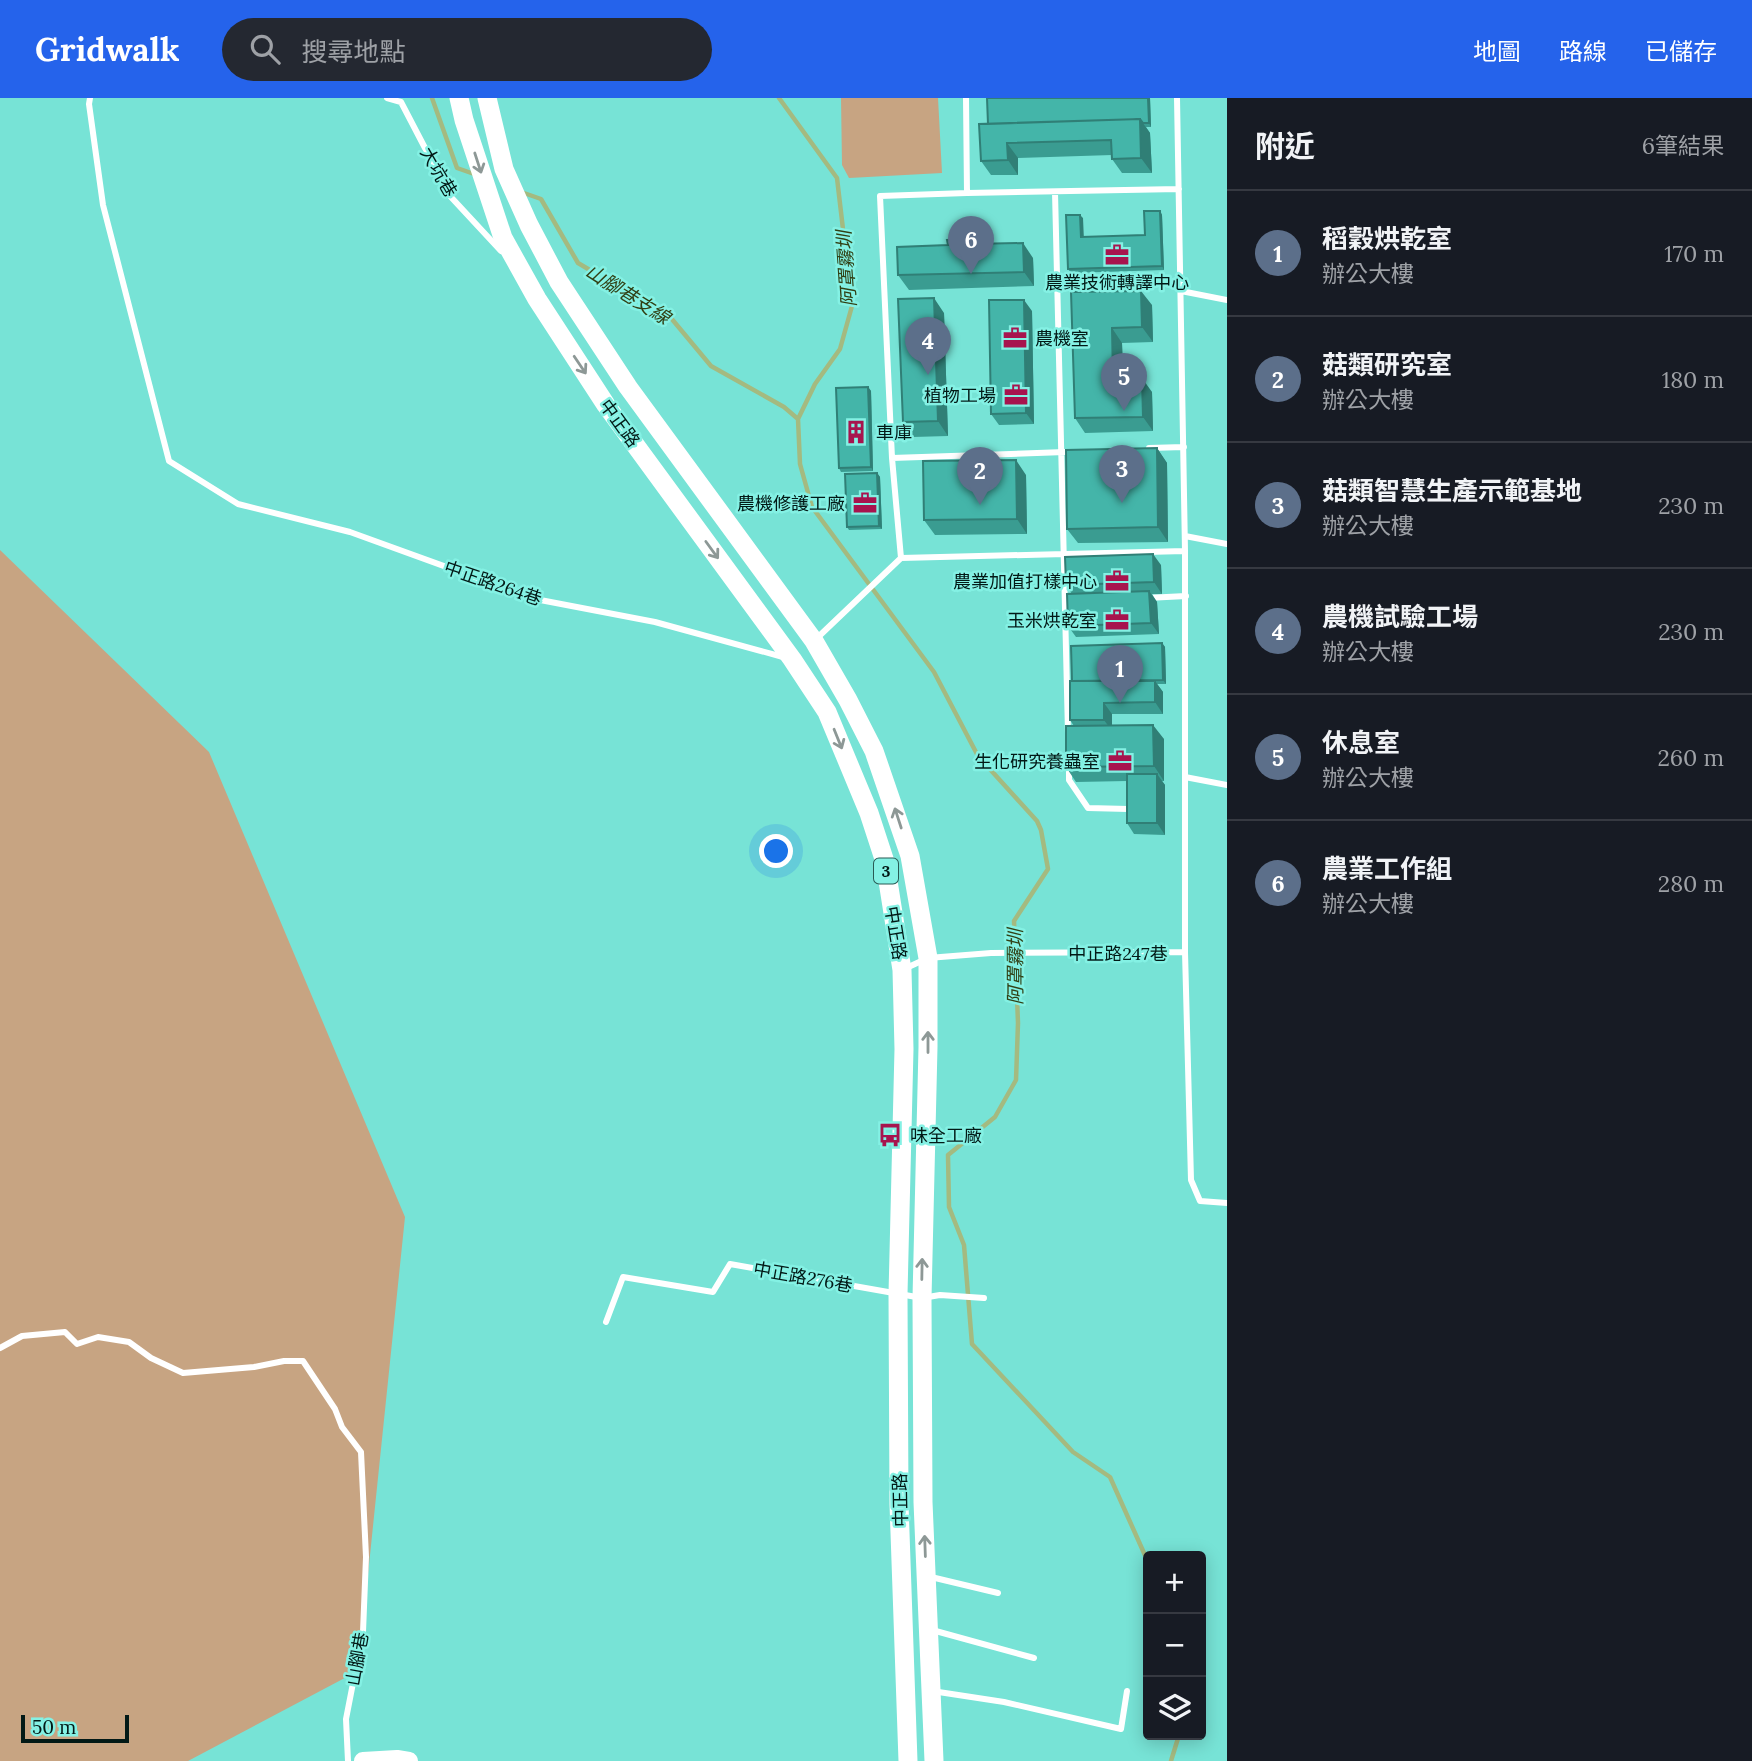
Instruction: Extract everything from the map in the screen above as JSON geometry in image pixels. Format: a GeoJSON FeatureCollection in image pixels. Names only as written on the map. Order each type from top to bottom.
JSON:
{"type":"FeatureCollection","features":[{"type":"Feature","properties":{"kind":"main road","name":"中正路"},"geometry":{"type":"LineString","coordinates":[[459,98],[503,238],[537,299],[606,405],[792,659],[827,712],[869,813],[885,862],[902,970],[904,1049],[898,1294],[899,1504],[908,1761]]}},
{"type":"Feature","properties":{"kind":"main road","name":"中正路"},"geometry":{"type":"LineString","coordinates":[[487,98],[504,169],[559,282],[628,387],[814,641],[874,751],[910,856],[928,958],[931,1296],[925,1576],[934,1761]]}},
{"type":"Feature","properties":{"kind":"main road"},"geometry":{"type":"LineString","coordinates":[[905,1628],[927,1629]]}},
{"type":"Feature","properties":{"kind":"street"},"geometry":{"type":"LineString","coordinates":[[363,1761],[401,1760]]}},
{"type":"Feature","properties":{"kind":"lane","name":"中正路264巷"},"geometry":{"type":"LineString","coordinates":[[90,98],[103,205],[169,461],[238,504],[349,532],[535,599],[655,622],[792,659]]}},
{"type":"Feature","properties":{"kind":"lane","name":"大坑巷"},"geometry":{"type":"LineString","coordinates":[[387,98],[401,102],[450,196],[526,278]]}},
{"type":"Feature","properties":{"kind":"lane"},"geometry":{"type":"LineString","coordinates":[[965,98],[967,193]]}},
{"type":"Feature","properties":{"kind":"lane"},"geometry":{"type":"LineString","coordinates":[[1177,98],[1186,596],[1185,953]]}},
{"type":"Feature","properties":{"kind":"lane"},"geometry":{"type":"LineString","coordinates":[[901,558],[892,458],[880,196],[1179,189]]}},
{"type":"Feature","properties":{"kind":"lane"},"geometry":{"type":"LineString","coordinates":[[1055,192],[1068,740]]}},
{"type":"Feature","properties":{"kind":"lane"},"geometry":{"type":"LineString","coordinates":[[1181,291],[1227,300]]}},
{"type":"Feature","properties":{"kind":"lane"},"geometry":{"type":"LineString","coordinates":[[1143,449],[1184,447]]}},
{"type":"Feature","properties":{"kind":"lane"},"geometry":{"type":"LineString","coordinates":[[892,458],[1075,451]]}},
{"type":"Feature","properties":{"kind":"lane"},"geometry":{"type":"LineString","coordinates":[[1185,536],[1227,544]]}},
{"type":"Feature","properties":{"kind":"lane"},"geometry":{"type":"LineString","coordinates":[[814,641],[901,558],[1185,551]]}},
{"type":"Feature","properties":{"kind":"lane"},"geometry":{"type":"LineString","coordinates":[[1132,598],[1186,596]]}},
{"type":"Feature","properties":{"kind":"lane"},"geometry":{"type":"LineString","coordinates":[[1065,601],[1078,601]]}},
{"type":"Feature","properties":{"kind":"lane"},"geometry":{"type":"LineString","coordinates":[[1068,753],[1069,780],[1088,808],[1128,809]]}},
{"type":"Feature","properties":{"kind":"lane"},"geometry":{"type":"LineString","coordinates":[[1185,777],[1227,785]]}},
{"type":"Feature","properties":{"kind":"lane","name":"中正路247巷"},"geometry":{"type":"LineString","coordinates":[[902,970],[928,958],[991,953],[1185,953],[1191,1180],[1200,1201],[1227,1203]]}},
{"type":"Feature","properties":{"kind":"lane","name":"中正路276巷"},"geometry":{"type":"LineString","coordinates":[[606,1322],[623,1277],[713,1292],[730,1265],[898,1294],[984,1298]]}},
{"type":"Feature","properties":{"kind":"lane","name":"山腳巷"},"geometry":{"type":"LineString","coordinates":[[0,1348],[22,1336],[65,1332],[77,1344],[99,1338],[129,1342],[151,1358],[183,1373],[303,1361],[335,1409],[342,1427],[361,1452],[366,1557],[363,1632],[346,1719],[348,1761]]}},
{"type":"Feature","properties":{"kind":"lane"},"geometry":{"type":"LineString","coordinates":[[925,1576],[998,1593]]}},
{"type":"Feature","properties":{"kind":"lane"},"geometry":{"type":"LineString","coordinates":[[927,1629],[1034,1658]]}},
{"type":"Feature","properties":{"kind":"lane"},"geometry":{"type":"LineString","coordinates":[[930,1690],[1004,1702],[1121,1730],[1127,1691]]}},
{"type":"Feature","properties":{"kind":"shaded area"},"geometry":{"type":"Polygon","coordinates":[[[841,98],[938,98],[942,173],[849,178],[842,165],[841,98]]]}},
{"type":"Feature","properties":{"kind":"shaded area"},"geometry":{"type":"Polygon","coordinates":[[[0,550],[209,752],[405,1217],[358,1671],[188,1761],[0,1761],[0,550]]]}},
{"type":"Feature","properties":{"kind":"building"},"geometry":{"type":"Polygon","coordinates":[[[987,98],[1148,98],[1149,123],[1143,123],[1140,119],[988,124],[987,98]]]}},
{"type":"Feature","properties":{"kind":"building"},"geometry":{"type":"Polygon","coordinates":[[[1140,119],[1141,158],[1112,159],[1111,140],[1007,143],[1008,160],[981,161],[979,124],[1140,119]]]}},
{"type":"Feature","properties":{"kind":"building","name":"農業技術轉譯中心"},"geometry":{"type":"Polygon","coordinates":[[[1144,211],[1160,211],[1162,266],[1068,269],[1066,215],[1080,215],[1081,237],[1145,235],[1144,211]]]}},
{"type":"Feature","properties":{"kind":"building"},"geometry":{"type":"Polygon","coordinates":[[[970,239],[970,244],[1023,243],[1024,272],[898,275],[897,247],[948,245],[947,240],[970,239]]]}},
{"type":"Feature","properties":{"kind":"building"},"geometry":{"type":"Polygon","coordinates":[[[1141,291],[1142,327],[1112,328],[1113,378],[1142,378],[1143,417],[1075,418],[1071,292],[1141,291]]]}},
{"type":"Feature","properties":{"kind":"building"},"geometry":{"type":"Polygon","coordinates":[[[934,298],[938,421],[903,422],[898,299],[934,298]]]}},
{"type":"Feature","properties":{"kind":"building"},"geometry":{"type":"Polygon","coordinates":[[[989,300],[1024,300],[1026,413],[991,414],[989,300]]]}},
{"type":"Feature","properties":{"kind":"building","name":"車庫"},"geometry":{"type":"Polygon","coordinates":[[[868,387],[871,467],[839,468],[836,388],[868,387]]]}},
{"type":"Feature","properties":{"kind":"building"},"geometry":{"type":"Polygon","coordinates":[[[1157,448],[1158,527],[1067,529],[1066,450],[1157,448]]]}},
{"type":"Feature","properties":{"kind":"building"},"geometry":{"type":"Polygon","coordinates":[[[1016,460],[1017,519],[924,520],[923,461],[1016,460]]]}},
{"type":"Feature","properties":{"kind":"building","name":"農機修護工廠"},"geometry":{"type":"Polygon","coordinates":[[[877,473],[879,526],[847,527],[845,474],[877,473]]]}},
{"type":"Feature","properties":{"kind":"building"},"geometry":{"type":"Polygon","coordinates":[[[1153,554],[1154,582],[1066,585],[1065,557],[1153,554]]]}},
{"type":"Feature","properties":{"kind":"building"},"geometry":{"type":"Polygon","coordinates":[[[1149,591],[1151,623],[1068,626],[1067,594],[1149,591]]]}},
{"type":"Feature","properties":{"kind":"building"},"geometry":{"type":"Polygon","coordinates":[[[1162,643],[1163,680],[1072,681],[1071,646],[1162,643]]]}},
{"type":"Feature","properties":{"kind":"building"},"geometry":{"type":"Polygon","coordinates":[[[1070,681],[1155,681],[1155,702],[1104,703],[1104,720],[1070,720],[1070,681]]]}},
{"type":"Feature","properties":{"kind":"building"},"geometry":{"type":"Polygon","coordinates":[[[1153,725],[1154,766],[1066,767],[1066,726],[1153,725]]]}},
{"type":"Feature","properties":{"kind":"building"},"geometry":{"type":"Polygon","coordinates":[[[1127,774],[1157,774],[1157,823],[1127,823],[1127,774]]]}},
{"type":"Feature","properties":{"kind":"waterway","name":"山腳巷支線"},"geometry":{"type":"LineString","coordinates":[[432,98],[457,168],[477,175]]}},
{"type":"Feature","properties":{"kind":"waterway","name":"阿罩霧圳"},"geometry":{"type":"LineString","coordinates":[[779,98],[837,178],[852,306],[840,349],[815,384],[798,419],[800,464],[812,507],[934,672],[978,756],[1037,821],[1048,869],[1014,921],[1018,1023],[1016,1080],[995,1117],[948,1155],[949,1207],[964,1245],[972,1344],[1073,1452],[1110,1477],[1143,1551]]}},
{"type":"Feature","properties":{"kind":"waterway","name":"山腳巷支線"},"geometry":{"type":"LineString","coordinates":[[521,192],[541,199],[578,263],[671,318],[711,366],[784,407],[798,419]]}},
{"type":"Feature","properties":{"kind":"waterway","name":"阿罩霧圳"},"geometry":{"type":"LineString","coordinates":[[1171,1761],[1177,1740]]}},
{"type":"Feature","properties":{"kind":"place","name":"農業技術轉譯中心"},"geometry":{"type":"Point","coordinates":[1117,255]}},
{"type":"Feature","properties":{"kind":"place","name":"農業工作組"},"geometry":{"type":"Point","coordinates":[971,274]}},
{"type":"Feature","properties":{"kind":"place","name":"農機室"},"geometry":{"type":"Point","coordinates":[1015,338]}},
{"type":"Feature","properties":{"kind":"place","name":"農機試驗工場"},"geometry":{"type":"Point","coordinates":[928,375]}},
{"type":"Feature","properties":{"kind":"place","name":"植物工場"},"geometry":{"type":"Point","coordinates":[1016,395]}},
{"type":"Feature","properties":{"kind":"place","name":"休息室"},"geometry":{"type":"Point","coordinates":[1124,411]}},
{"type":"Feature","properties":{"kind":"place","name":"車庫"},"geometry":{"type":"Point","coordinates":[856,432]}},
{"type":"Feature","properties":{"kind":"place","name":"農機修護工廠"},"geometry":{"type":"Point","coordinates":[865,503]}},
{"type":"Feature","properties":{"kind":"place","name":"菇類智慧生產示範基地"},"geometry":{"type":"Point","coordinates":[1122,503]}},
{"type":"Feature","properties":{"kind":"place","name":"菇類研究室"},"geometry":{"type":"Point","coordinates":[980,505]}},
{"type":"Feature","properties":{"kind":"place","name":"農業加值打樣中心"},"geometry":{"type":"Point","coordinates":[1117,581]}},
{"type":"Feature","properties":{"kind":"place","name":"玉米烘乾室"},"geometry":{"type":"Point","coordinates":[1117,620]}},
{"type":"Feature","properties":{"kind":"place","name":"稻穀烘乾室"},"geometry":{"type":"Point","coordinates":[1120,703]}},
{"type":"Feature","properties":{"kind":"place","name":"生化研究養蟲室"},"geometry":{"type":"Point","coordinates":[1120,761]}},
{"type":"Feature","properties":{"kind":"place","name":"味全工廠"},"geometry":{"type":"Point","coordinates":[890,1135]}}]}
